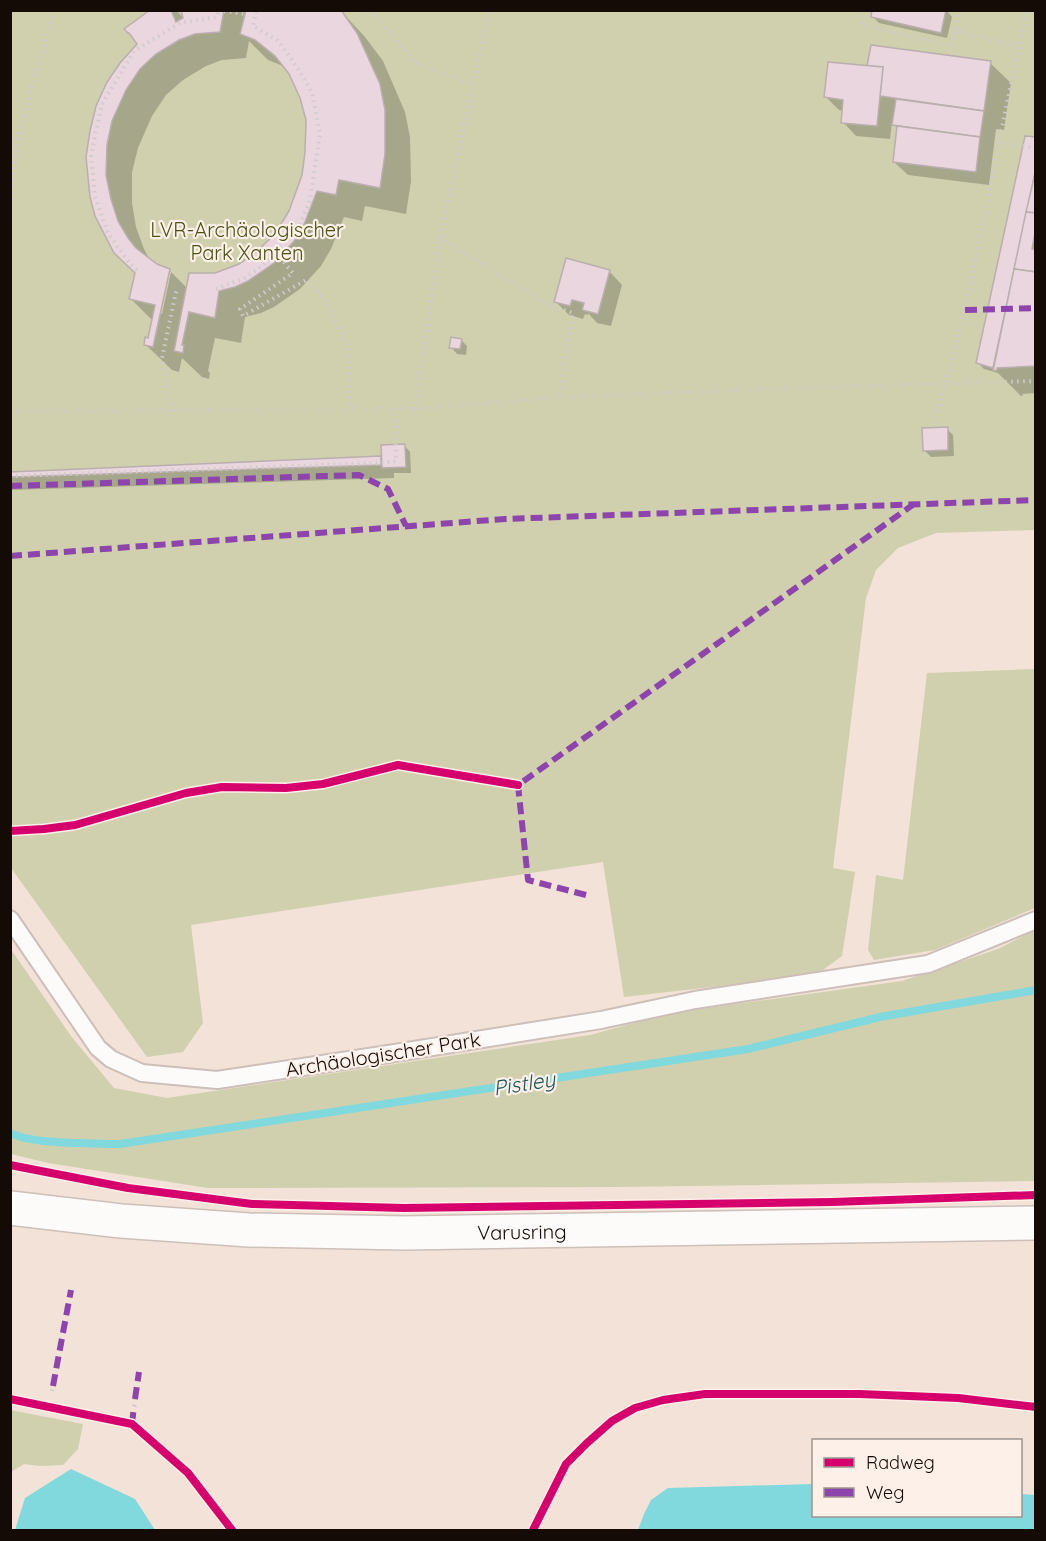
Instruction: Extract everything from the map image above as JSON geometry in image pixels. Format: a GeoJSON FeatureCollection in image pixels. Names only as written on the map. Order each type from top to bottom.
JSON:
{"type":"FeatureCollection","features":[{"type":"Feature","properties":{"kind":"main road","name":"Varusring"},"geometry":{"type":"LineString","coordinates":[[10,1208],[121,1221],[249,1230],[405,1233],[1035,1223]]}},
{"type":"Feature","properties":{"kind":"lane","name":"Archäologischer Park"},"geometry":{"type":"LineString","coordinates":[[10,919],[98,1048],[111,1059],[142,1073],[217,1080],[601,1020],[695,1000],[928,964],[1035,920]]}},
{"type":"Feature","properties":{"kind":"path"},"geometry":{"type":"LineString","coordinates":[[10,217],[17,141],[54,10]]}},
{"type":"Feature","properties":{"kind":"path"},"geometry":{"type":"LineString","coordinates":[[136,270],[108,234],[95,197],[91,155],[102,104],[134,51],[180,23],[218,17],[219,10]]}},
{"type":"Feature","properties":{"kind":"path"},"geometry":{"type":"LineString","coordinates":[[216,289],[245,278],[261,267],[300,224],[310,200],[320,133],[312,93],[277,40],[253,26],[257,10]]}},
{"type":"Feature","properties":{"kind":"path"},"geometry":{"type":"LineString","coordinates":[[368,10],[414,62],[472,86]]}},
{"type":"Feature","properties":{"kind":"path"},"geometry":{"type":"LineString","coordinates":[[415,409],[440,238],[489,10]]}},
{"type":"Feature","properties":{"kind":"path"},"geometry":{"type":"LineString","coordinates":[[866,10],[862,25],[951,46],[960,10]]}},
{"type":"Feature","properties":{"kind":"path"},"geometry":{"type":"LineString","coordinates":[[933,423],[965,310],[1027,10]]}},
{"type":"Feature","properties":{"kind":"path"},"geometry":{"type":"LineString","coordinates":[[224,11],[237,11],[245,14]]}},
{"type":"Feature","properties":{"kind":"path"},"geometry":{"type":"LineString","coordinates":[[955,31],[1019,46]]}},
{"type":"Feature","properties":{"kind":"path"},"geometry":{"type":"LineString","coordinates":[[999,142],[1035,148]]}},
{"type":"Feature","properties":{"kind":"path"},"geometry":{"type":"LineString","coordinates":[[440,238],[550,306],[573,313],[559,397]]}},
{"type":"Feature","properties":{"kind":"path"},"geometry":{"type":"LineString","coordinates":[[276,253],[292,273],[240,309],[243,316],[306,280],[326,301],[347,348],[351,409]]}},
{"type":"Feature","properties":{"kind":"path"},"geometry":{"type":"LineString","coordinates":[[170,411],[162,358],[177,286]]}},
{"type":"Feature","properties":{"kind":"path"},"geometry":{"type":"LineString","coordinates":[[10,411],[415,409],[559,397],[1035,381]]}},
{"type":"Feature","properties":{"kind":"path"},"geometry":{"type":"LineString","coordinates":[[10,476],[381,463],[396,460],[395,408]]}},
{"type":"Feature","properties":{"kind":"path"},"geometry":{"type":"LineString","coordinates":[[134,1406],[135,1399]]}},
{"type":"Feature","properties":{"kind":"green space","name":"LVR-Archäologischer Park Xanten"},"geometry":{"type":"Polygon","coordinates":[[[10,11],[1035,11],[1035,530],[936,533],[898,548],[876,570],[866,598],[833,868],[855,872],[842,956],[816,975],[624,997],[603,862],[191,925],[203,1023],[183,1052],[147,1057],[11,868],[10,11]]]}},
{"type":"Feature","properties":{"kind":"green space"},"geometry":{"type":"Polygon","coordinates":[[[1035,669],[1035,908],[935,950],[874,960],[868,950],[876,875],[903,880],[927,673],[1035,669]]]}},
{"type":"Feature","properties":{"kind":"green space"},"geometry":{"type":"Polygon","coordinates":[[[1035,930],[1035,1181],[616,1187],[208,1188],[48,1163],[11,1154],[10,948],[71,1036],[114,1088],[167,1098],[590,1035],[671,1013],[902,981],[998,949],[1035,930]]]}},
{"type":"Feature","properties":{"kind":"green space"},"geometry":{"type":"Polygon","coordinates":[[[10,1410],[83,1424],[78,1449],[63,1465],[24,1464],[11,1472],[10,1410]]]}},
{"type":"Feature","properties":{"kind":"water"},"geometry":{"type":"Polygon","coordinates":[[[71,1469],[135,1499],[155,1530],[15,1530],[25,1498],[71,1469]]]}},
{"type":"Feature","properties":{"kind":"water"},"geometry":{"type":"Polygon","coordinates":[[[812,1484],[812,1517],[1022,1517],[1022,1494],[1035,1495],[1035,1530],[638,1530],[651,1500],[668,1488],[812,1484]]]}},
{"type":"Feature","properties":{"kind":"building"},"geometry":{"type":"Polygon","coordinates":[[[150,10],[171,10],[176,22],[183,18],[181,10],[224,10],[220,32],[195,34],[179,40],[156,54],[140,69],[126,90],[112,121],[107,145],[106,175],[118,221],[136,248],[157,264],[170,269],[153,347],[144,345],[145,337],[148,338],[155,305],[129,299],[135,273],[114,253],[95,216],[90,197],[86,157],[96,106],[107,82],[137,44],[124,29],[150,10]]]}},
{"type":"Feature","properties":{"kind":"building"},"geometry":{"type":"Polygon","coordinates":[[[246,10],[341,10],[357,33],[380,84],[385,110],[385,154],[380,188],[339,180],[336,195],[317,191],[295,240],[274,263],[248,281],[219,291],[215,318],[189,312],[182,345],[184,345],[183,353],[174,351],[189,273],[215,273],[239,264],[256,252],[275,234],[289,211],[302,175],[306,120],[300,98],[289,74],[275,56],[255,40],[240,34],[246,10]]]}},
{"type":"Feature","properties":{"kind":"building"},"geometry":{"type":"Polygon","coordinates":[[[872,10],[946,10],[941,33],[871,17],[872,10]]]}},
{"type":"Feature","properties":{"kind":"building"},"geometry":{"type":"Polygon","coordinates":[[[871,45],[991,61],[984,111],[880,96],[883,67],[867,66],[871,45]]]}},
{"type":"Feature","properties":{"kind":"building"},"geometry":{"type":"Polygon","coordinates":[[[828,62],[883,67],[877,126],[841,123],[843,100],[824,97],[828,62]]]}},
{"type":"Feature","properties":{"kind":"building"},"geometry":{"type":"Polygon","coordinates":[[[896,99],[984,111],[980,137],[892,125],[896,99]]]}},
{"type":"Feature","properties":{"kind":"building"},"geometry":{"type":"Polygon","coordinates":[[[897,126],[980,137],[976,172],[893,162],[897,126]]]}},
{"type":"Feature","properties":{"kind":"building"},"geometry":{"type":"Polygon","coordinates":[[[1025,136],[1036,137],[1036,169],[993,368],[976,363],[1025,136]]]}},
{"type":"Feature","properties":{"kind":"building"},"geometry":{"type":"Polygon","coordinates":[[[1036,169],[1036,213],[1026,212],[1036,169]]]}},
{"type":"Feature","properties":{"kind":"building"},"geometry":{"type":"Polygon","coordinates":[[[1026,212],[1036,213],[1032,249],[1036,250],[1036,272],[1014,269],[1026,212]]]}},
{"type":"Feature","properties":{"kind":"building"},"geometry":{"type":"Polygon","coordinates":[[[566,258],[610,270],[598,314],[582,310],[584,303],[572,300],[570,306],[554,302],[566,258]]]}},
{"type":"Feature","properties":{"kind":"building"},"geometry":{"type":"Polygon","coordinates":[[[1014,269],[1036,272],[1036,366],[997,368],[993,371],[1014,269]]]}},
{"type":"Feature","properties":{"kind":"building"},"geometry":{"type":"Polygon","coordinates":[[[451,337],[462,339],[460,349],[449,348],[451,337]]]}},
{"type":"Feature","properties":{"kind":"building"},"geometry":{"type":"Polygon","coordinates":[[[948,427],[948,450],[923,451],[922,428],[948,427]]]}},
{"type":"Feature","properties":{"kind":"building"},"geometry":{"type":"Polygon","coordinates":[[[405,444],[406,467],[382,468],[381,445],[405,444]]]}},
{"type":"Feature","properties":{"kind":"building"},"geometry":{"type":"Polygon","coordinates":[[[381,456],[381,465],[10,477],[10,472],[381,456]]]}},
{"type":"Feature","properties":{"kind":"waterway","name":"Pistley"},"geometry":{"type":"LineString","coordinates":[[10,1133],[34,1140],[120,1144],[748,1049],[880,1017],[1036,990]]}},
{"type":"Feature","properties":{"kind":"marked path"},"geometry":{"type":"LineString","coordinates":[[965,310],[1036,308]]}},
{"type":"Feature","properties":{"kind":"marked path"},"geometry":{"type":"LineString","coordinates":[[10,486],[359,475],[388,489],[406,526]]}},
{"type":"Feature","properties":{"kind":"marked path"},"geometry":{"type":"LineString","coordinates":[[10,556],[505,519],[1036,500]]}},
{"type":"Feature","properties":{"kind":"marked path"},"geometry":{"type":"LineString","coordinates":[[586,895],[528,880],[518,785],[914,504]]}},
{"type":"Feature","properties":{"kind":"marked path"},"geometry":{"type":"LineString","coordinates":[[53,1386],[71,1290]]}},
{"type":"Feature","properties":{"kind":"marked path"},"geometry":{"type":"LineString","coordinates":[[135,1399],[139,1372]]}},
{"type":"Feature","properties":{"kind":"marked path"},"geometry":{"type":"LineString","coordinates":[[132,1424],[134,1406]]}},
{"type":"Feature","properties":{"kind":"cycle path"},"geometry":{"type":"LineString","coordinates":[[10,831],[75,825],[186,793],[222,787],[286,788],[323,784],[398,765],[518,785]]}},
{"type":"Feature","properties":{"kind":"cycle path"},"geometry":{"type":"LineString","coordinates":[[10,1165],[128,1188],[252,1204],[404,1208],[832,1202],[1036,1195]]}},
{"type":"Feature","properties":{"kind":"cycle path"},"geometry":{"type":"LineString","coordinates":[[533,1530],[566,1464],[612,1421],[635,1408],[663,1400],[705,1394],[860,1394],[958,1398],[1036,1407]]}},
{"type":"Feature","properties":{"kind":"cycle path"},"geometry":{"type":"LineString","coordinates":[[10,1399],[132,1424],[188,1473],[232,1530]]}}]}
